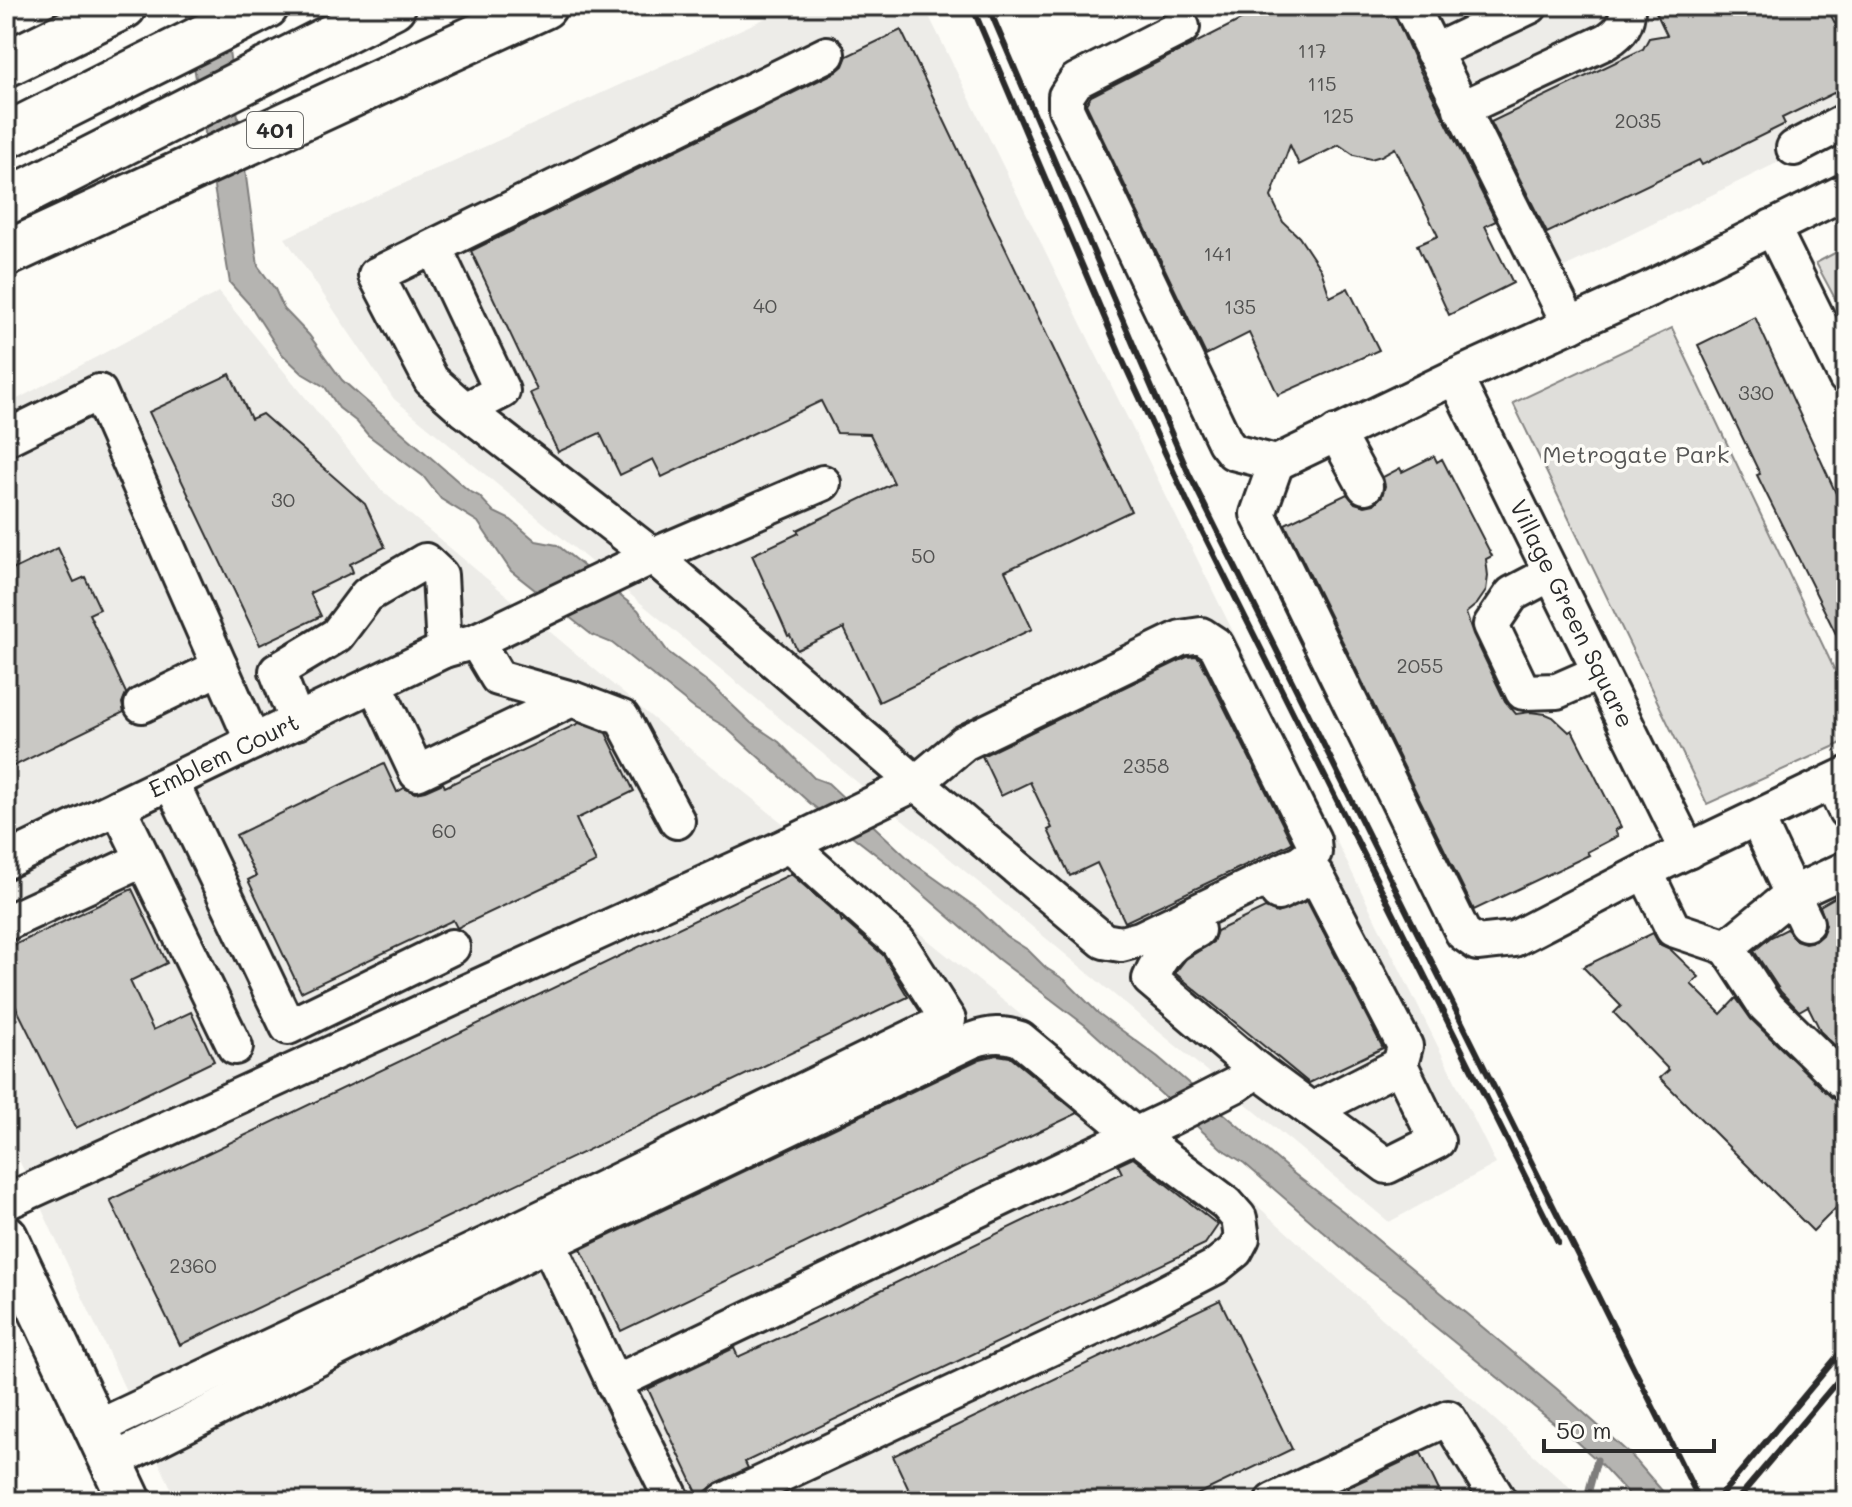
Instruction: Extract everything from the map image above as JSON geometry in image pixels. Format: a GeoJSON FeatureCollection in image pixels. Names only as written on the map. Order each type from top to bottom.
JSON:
{"type":"FeatureCollection","features":[{"type":"Feature","properties":{"kind":"highway"},"geometry":{"type":"LineString","coordinates":[[6,64],[124,6]]}},
{"type":"Feature","properties":{"kind":"highway"},"geometry":{"type":"LineString","coordinates":[[6,136],[266,6]]}},
{"type":"Feature","properties":{"kind":"highway"},"geometry":{"type":"LineString","coordinates":[[6,202],[393,6]]}},
{"type":"Feature","properties":{"kind":"highway","name":"401"},"geometry":{"type":"LineString","coordinates":[[6,254],[544,6]]}},
{"type":"Feature","properties":{"kind":"main road"},"geometry":{"type":"LineString","coordinates":[[6,1237],[130,1501]]}},
{"type":"Feature","properties":{"kind":"street"},"geometry":{"type":"LineString","coordinates":[[1411,6],[1570,325]]}},
{"type":"Feature","properties":{"kind":"street"},"geometry":{"type":"LineString","coordinates":[[1433,52],[1530,6]]}},
{"type":"Feature","properties":{"kind":"street"},"geometry":{"type":"LineString","coordinates":[[1461,109],[1607,41],[1620,32],[1626,22],[1627,6]]}},
{"type":"Feature","properties":{"kind":"street"},"geometry":{"type":"LineString","coordinates":[[1175,37],[1076,81],[1066,96],[1066,109],[1225,442],[1233,452],[1276,463],[1649,289],[1846,191]]}},
{"type":"Feature","properties":{"kind":"street"},"geometry":{"type":"LineString","coordinates":[[6,1202],[798,841],[916,783],[964,743],[1181,638],[1201,635],[1216,645],[1313,840],[1314,852],[1301,862],[1140,939],[1121,944],[1104,941],[916,783],[653,556],[431,380],[376,275],[827,54]]}},
{"type":"Feature","properties":{"kind":"street"},"geometry":{"type":"LineString","coordinates":[[1794,148],[1846,121]]}},
{"type":"Feature","properties":{"kind":"street"},"geometry":{"type":"LineString","coordinates":[[1772,227],[1846,377]]}},
{"type":"Feature","properties":{"kind":"street"},"geometry":{"type":"LineString","coordinates":[[434,247],[502,391],[465,410]]}},
{"type":"Feature","properties":{"kind":"street","name":"Village Green Square"},"geometry":{"type":"LineString","coordinates":[[1455,377],[1688,851]]}},
{"type":"Feature","properties":{"kind":"street"},"geometry":{"type":"LineString","coordinates":[[6,438],[99,392],[253,742]]}},
{"type":"Feature","properties":{"kind":"street"},"geometry":{"type":"LineString","coordinates":[[1336,433],[1365,486]]}},
{"type":"Feature","properties":{"kind":"street"},"geometry":{"type":"LineString","coordinates":[[1276,463],[1258,514],[1463,933],[1477,943],[1514,939],[1645,871],[1757,819],[1841,789]]}},
{"type":"Feature","properties":{"kind":"street","name":"Emblem Court"},"geometry":{"type":"LineString","coordinates":[[6,861],[375,684],[653,556],[823,483]]}},
{"type":"Feature","properties":{"kind":"street"},"geometry":{"type":"LineString","coordinates":[[297,722],[277,671],[337,635],[367,595],[425,561],[440,575],[460,646],[498,678],[572,699],[622,718],[677,821]]}},
{"type":"Feature","properties":{"kind":"street"},"geometry":{"type":"LineString","coordinates":[[1550,574],[1512,594],[1483,628],[1515,695],[1557,691],[1598,673]]}},
{"type":"Feature","properties":{"kind":"street"},"geometry":{"type":"LineString","coordinates":[[142,705],[220,667]]}},
{"type":"Feature","properties":{"kind":"street"},"geometry":{"type":"LineString","coordinates":[[375,684],[417,773],[572,699]]}},
{"type":"Feature","properties":{"kind":"street"},"geometry":{"type":"LineString","coordinates":[[171,782],[288,1027],[452,947]]}},
{"type":"Feature","properties":{"kind":"street"},"geometry":{"type":"LineString","coordinates":[[118,807],[235,1047]]}},
{"type":"Feature","properties":{"kind":"street"},"geometry":{"type":"LineString","coordinates":[[1757,819],[1799,908]]}},
{"type":"Feature","properties":{"kind":"street"},"geometry":{"type":"LineString","coordinates":[[105,1444],[525,1227],[948,1020],[898,942],[798,841]]}},
{"type":"Feature","properties":{"kind":"street"},"geometry":{"type":"LineString","coordinates":[[6,923],[142,860]]}},
{"type":"Feature","properties":{"kind":"street"},"geometry":{"type":"LineString","coordinates":[[1727,947],[1799,908],[1846,869]]}},
{"type":"Feature","properties":{"kind":"street"},"geometry":{"type":"LineString","coordinates":[[1645,871],[1673,929],[1727,947],[1765,1005],[1846,1084]]}},
{"type":"Feature","properties":{"kind":"street"},"geometry":{"type":"LineString","coordinates":[[1316,875],[1405,1046],[1400,1065],[1437,1141],[1387,1166],[1312,1110],[1247,1077],[1150,979],[1160,955],[1184,937],[1316,875]]}},
{"type":"Feature","properties":{"kind":"street"},"geometry":{"type":"LineString","coordinates":[[105,1444],[548,1243],[958,1046],[989,1035],[1005,1034],[1020,1039],[1134,1134],[1226,1203],[1239,1218],[1242,1238],[1235,1251],[1215,1267],[1144,1304],[724,1501]]}},
{"type":"Feature","properties":{"kind":"street"},"geometry":{"type":"LineString","coordinates":[[1312,1110],[1400,1065]]}},
{"type":"Feature","properties":{"kind":"street"},"geometry":{"type":"LineString","coordinates":[[614,1383],[1166,1120],[1247,1077]]}},
{"type":"Feature","properties":{"kind":"street"},"geometry":{"type":"LineString","coordinates":[[548,1243],[673,1501]]}},
{"type":"Feature","properties":{"kind":"street"},"geometry":{"type":"LineString","coordinates":[[1273,1501],[1448,1418],[1499,1501]]}},
{"type":"Feature","properties":{"kind":"shaded area"},"geometry":{"type":"Polygon","coordinates":[[[184,6],[223,6],[258,266],[275,289],[284,309],[309,335],[342,380],[494,512],[511,520],[536,541],[557,545],[638,610],[668,652],[709,683],[751,723],[779,742],[814,778],[828,783],[912,862],[978,909],[1006,936],[1065,980],[1098,1013],[1158,1057],[1293,1173],[1557,1389],[1631,1455],[1671,1501],[1635,1501],[1597,1460],[1564,1431],[1428,1321],[1406,1297],[1364,1267],[1244,1163],[1222,1149],[1085,1025],[998,959],[887,863],[811,804],[724,726],[695,709],[612,643],[592,635],[511,571],[478,522],[441,499],[423,476],[368,435],[339,408],[325,387],[303,374],[281,353],[250,305],[230,283],[184,6]]]}},
{"type":"Feature","properties":{"kind":"shaded area"},"geometry":{"type":"Polygon","coordinates":[[[792,6],[924,6],[1496,1164],[1389,1222],[394,399],[285,238],[792,6]]]}},
{"type":"Feature","properties":{"kind":"shaded area"},"geometry":{"type":"Polygon","coordinates":[[[1401,6],[1846,6],[1846,129],[1536,281],[1401,6]]]}},
{"type":"Feature","properties":{"kind":"shaded area"},"geometry":{"type":"Polygon","coordinates":[[[219,292],[381,490],[667,730],[1252,1201],[1585,1501],[177,1501],[6,1132],[6,405],[219,292]]]}},
{"type":"Feature","properties":{"kind":"green space"},"geometry":{"type":"Polygon","coordinates":[[[1846,247],[1846,319],[1816,263],[1846,247]]]}},
{"type":"Feature","properties":{"kind":"green space","name":"Metrogate Park"},"geometry":{"type":"Polygon","coordinates":[[[1672,328],[1846,694],[1846,741],[1707,804],[1513,403],[1672,328]]]}},
{"type":"Feature","properties":{"kind":"building"},"geometry":{"type":"Polygon","coordinates":[[[1268,6],[1391,6],[1415,61],[1496,221],[1485,226],[1513,283],[1449,315],[1417,245],[1438,236],[1395,148],[1371,159],[1354,155],[1339,145],[1299,165],[1290,145],[1271,197],[1283,222],[1299,237],[1321,270],[1330,297],[1348,288],[1379,350],[1278,395],[1249,333],[1206,355],[1086,104],[1091,96],[1268,6]]]}},
{"type":"Feature","properties":{"kind":"building"},"geometry":{"type":"Polygon","coordinates":[[[1653,6],[1826,6],[1846,44],[1846,87],[1782,118],[1785,124],[1702,165],[1699,160],[1547,233],[1491,122],[1643,49],[1649,38],[1667,35],[1653,6]]]}},
{"type":"Feature","properties":{"kind":"building"},"geometry":{"type":"Polygon","coordinates":[[[901,30],[1131,511],[1005,571],[1032,629],[879,702],[844,628],[797,650],[752,555],[894,483],[870,434],[837,433],[821,401],[662,477],[653,459],[620,475],[600,433],[558,452],[530,393],[537,390],[471,251],[836,72],[847,56],[901,30]]]}},
{"type":"Feature","properties":{"kind":"building"},"geometry":{"type":"Polygon","coordinates":[[[1755,317],[1846,515],[1846,654],[1757,475],[1760,474],[1698,345],[1755,317]]]}},
{"type":"Feature","properties":{"kind":"building"},"geometry":{"type":"Polygon","coordinates":[[[230,374],[251,419],[262,414],[365,504],[385,547],[350,564],[353,572],[310,593],[321,616],[260,645],[149,412],[230,374]]]}},
{"type":"Feature","properties":{"kind":"building"},"geometry":{"type":"Polygon","coordinates":[[[1434,456],[1437,462],[1442,459],[1492,556],[1486,559],[1486,591],[1466,613],[1505,701],[1516,714],[1546,714],[1569,732],[1572,730],[1621,827],[1615,830],[1618,836],[1587,852],[1589,855],[1474,910],[1285,524],[1347,494],[1355,503],[1365,506],[1374,504],[1382,496],[1385,486],[1383,477],[1400,468],[1402,472],[1434,456]]]}},
{"type":"Feature","properties":{"kind":"building"},"geometry":{"type":"Polygon","coordinates":[[[58,548],[74,582],[85,577],[100,609],[89,614],[126,693],[122,703],[124,712],[6,770],[6,573],[58,548]]]}},
{"type":"Feature","properties":{"kind":"building"},"geometry":{"type":"Polygon","coordinates":[[[1196,656],[1292,843],[1125,922],[1097,863],[1070,876],[1030,782],[1001,796],[982,756],[1187,657],[1196,656]]]}},
{"type":"Feature","properties":{"kind":"building"},"geometry":{"type":"Polygon","coordinates":[[[579,723],[606,733],[634,791],[576,819],[596,862],[457,928],[453,920],[301,992],[248,880],[256,876],[236,835],[384,764],[397,792],[404,788],[415,793],[443,783],[445,787],[579,723]]]}},
{"type":"Feature","properties":{"kind":"building"},"geometry":{"type":"Polygon","coordinates":[[[791,874],[883,955],[908,997],[180,1345],[110,1200],[791,874]]]}},
{"type":"Feature","properties":{"kind":"building"},"geometry":{"type":"Polygon","coordinates":[[[132,889],[167,963],[130,981],[153,1030],[191,1012],[214,1061],[76,1128],[6,987],[6,949],[132,889]]]}},
{"type":"Feature","properties":{"kind":"building"},"geometry":{"type":"Polygon","coordinates":[[[1846,891],[1846,1056],[1821,1032],[1808,1006],[1799,1011],[1781,992],[1754,951],[1787,929],[1795,940],[1805,943],[1815,941],[1826,925],[1820,906],[1846,891]]]}},
{"type":"Feature","properties":{"kind":"building"},"geometry":{"type":"Polygon","coordinates":[[[1307,901],[1383,1048],[1309,1083],[1175,973],[1186,959],[1213,942],[1217,931],[1265,908],[1277,913],[1307,901]]]}},
{"type":"Feature","properties":{"kind":"building"},"geometry":{"type":"Polygon","coordinates":[[[1653,933],[1659,944],[1670,949],[1699,977],[1691,984],[1721,1014],[1736,998],[1751,1019],[1832,1098],[1846,1103],[1846,1198],[1813,1231],[1660,1078],[1669,1070],[1614,1013],[1621,1006],[1583,967],[1653,933]]]}},
{"type":"Feature","properties":{"kind":"building"},"geometry":{"type":"Polygon","coordinates":[[[997,1055],[1010,1057],[1078,1113],[621,1331],[581,1249],[980,1059],[997,1055]]]}},
{"type":"Feature","properties":{"kind":"building"},"geometry":{"type":"Polygon","coordinates":[[[1133,1158],[1218,1225],[1205,1244],[745,1462],[748,1468],[716,1483],[699,1497],[648,1389],[734,1348],[738,1357],[844,1308],[1122,1173],[1118,1165],[1133,1158]]]}},
{"type":"Feature","properties":{"kind":"building"},"geometry":{"type":"Polygon","coordinates":[[[1220,1300],[1292,1449],[1184,1501],[914,1501],[893,1456],[1220,1300]]]}},
{"type":"Feature","properties":{"kind":"building"},"geometry":{"type":"Polygon","coordinates":[[[1421,1453],[1444,1501],[1353,1501],[1347,1488],[1421,1453]]]}},
{"type":"Feature","properties":{"kind":"waterway"},"geometry":{"type":"LineString","coordinates":[[1586,1501],[1597,1460]]}},
{"type":"Feature","properties":{"kind":"railway"},"geometry":{"type":"LineString","coordinates":[[972,6],[1122,359],[1188,503],[1558,1242]]}},
{"type":"Feature","properties":{"kind":"railway"},"geometry":{"type":"LineString","coordinates":[[988,6],[1188,472],[1700,1501]]}},
{"type":"Feature","properties":{"kind":"railway"},"geometry":{"type":"LineString","coordinates":[[1716,1501],[1846,1346]]}},
{"type":"Feature","properties":{"kind":"railway"},"geometry":{"type":"LineString","coordinates":[[1736,1501],[1846,1371]]}}]}
